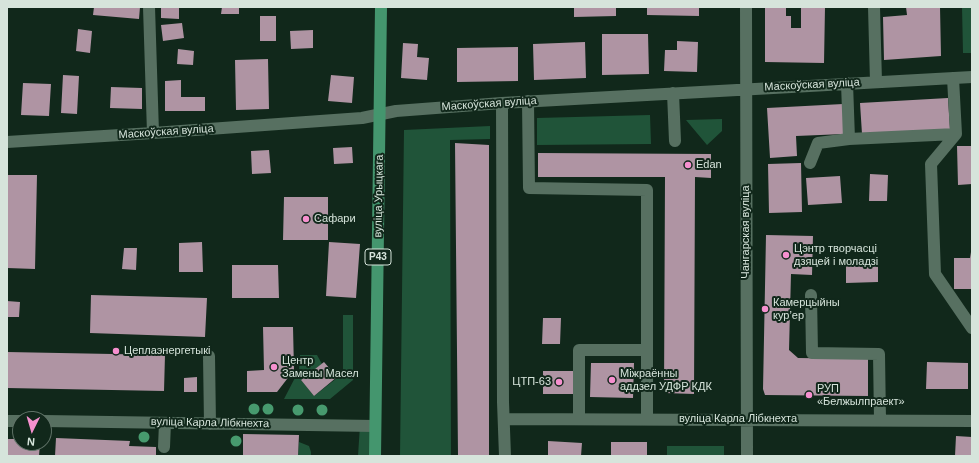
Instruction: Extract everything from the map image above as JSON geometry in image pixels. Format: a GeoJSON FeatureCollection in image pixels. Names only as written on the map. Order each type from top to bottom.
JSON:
{"type":"FeatureCollection","features":[{"type":"Feature","properties":{"kind":"main road","name":"вуліца Урыцкага"},"geometry":{"type":"LineString","coordinates":[[375,456],[381,7]]}},
{"type":"Feature","properties":{"kind":"street"},"geometry":{"type":"LineString","coordinates":[[149,7],[153,133]]}},
{"type":"Feature","properties":{"kind":"street","name":"Чангарская вуліца"},"geometry":{"type":"LineString","coordinates":[[746,7],[747,456]]}},
{"type":"Feature","properties":{"kind":"street"},"geometry":{"type":"LineString","coordinates":[[874,7],[876,82]]}},
{"type":"Feature","properties":{"kind":"street","name":"Маскоўская вуліца"},"geometry":{"type":"LineString","coordinates":[[7,142],[362,118],[396,111],[528,101],[972,77]]}},
{"type":"Feature","properties":{"kind":"street"},"geometry":{"type":"LineString","coordinates":[[953,78],[956,134],[931,164],[934,274],[972,328]]}},
{"type":"Feature","properties":{"kind":"street"},"geometry":{"type":"LineString","coordinates":[[847,83],[849,139]]}},
{"type":"Feature","properties":{"kind":"street"},"geometry":{"type":"LineString","coordinates":[[674,93],[674,141]]}},
{"type":"Feature","properties":{"kind":"street"},"geometry":{"type":"LineString","coordinates":[[528,101],[529,188],[647,190],[647,419]]}},
{"type":"Feature","properties":{"kind":"street"},"geometry":{"type":"LineString","coordinates":[[502,103],[503,394],[505,456]]}},
{"type":"Feature","properties":{"kind":"street"},"geometry":{"type":"LineString","coordinates":[[810,163],[818,142],[849,139],[956,134]]}},
{"type":"Feature","properties":{"kind":"street"},"geometry":{"type":"LineString","coordinates":[[811,295],[812,353],[879,354],[880,420]]}},
{"type":"Feature","properties":{"kind":"street"},"geometry":{"type":"LineString","coordinates":[[579,419],[579,350],[647,350]]}},
{"type":"Feature","properties":{"kind":"street"},"geometry":{"type":"LineString","coordinates":[[209,356],[210,424]]}},
{"type":"Feature","properties":{"kind":"street","name":"вуліца Карла Лібкнехта"},"geometry":{"type":"LineString","coordinates":[[504,419],[972,421]]}},
{"type":"Feature","properties":{"kind":"street","name":"вуліца Карла Лібкнехта"},"geometry":{"type":"LineString","coordinates":[[52,421],[376,426]]}},
{"type":"Feature","properties":{"kind":"street"},"geometry":{"type":"LineString","coordinates":[[164,447],[165,423]]}},
{"type":"Feature","properties":{"kind":"green space"},"geometry":{"type":"Polygon","coordinates":[[[962,7],[972,7],[972,53],[963,53],[962,7]]]}},
{"type":"Feature","properties":{"kind":"green space"},"geometry":{"type":"Polygon","coordinates":[[[650,115],[651,144],[537,145],[537,118],[650,115]]]}},
{"type":"Feature","properties":{"kind":"green space"},"geometry":{"type":"Polygon","coordinates":[[[722,119],[722,131],[707,145],[686,120],[722,119]]]}},
{"type":"Feature","properties":{"kind":"green space"},"geometry":{"type":"Polygon","coordinates":[[[490,126],[490,139],[450,140],[451,456],[400,456],[404,130],[490,126]]]}},
{"type":"Feature","properties":{"kind":"green space"},"geometry":{"type":"Polygon","coordinates":[[[343,315],[353,315],[353,380],[330,399],[284,399],[299,370],[300,355],[317,355],[322,364],[301,380],[314,396],[337,378],[333,372],[343,372],[343,315]]]}},
{"type":"Feature","properties":{"kind":"green space"},"geometry":{"type":"Polygon","coordinates":[[[360,425],[375,426],[375,456],[358,456],[360,425]]]}},
{"type":"Feature","properties":{"kind":"green space"},"geometry":{"type":"Polygon","coordinates":[[[299,442],[309,446],[311,456],[298,456],[299,442]]]}},
{"type":"Feature","properties":{"kind":"green space"},"geometry":{"type":"Polygon","coordinates":[[[667,446],[724,446],[724,456],[667,456],[667,446]]]}},
{"type":"Feature","properties":{"kind":"building"},"geometry":{"type":"Polygon","coordinates":[[[94,7],[140,7],[139,19],[93,15],[94,7]]]}},
{"type":"Feature","properties":{"kind":"building"},"geometry":{"type":"Polygon","coordinates":[[[161,7],[179,7],[179,19],[161,18],[161,7]]]}},
{"type":"Feature","properties":{"kind":"building"},"geometry":{"type":"Polygon","coordinates":[[[222,7],[239,7],[239,14],[221,14],[222,7]]]}},
{"type":"Feature","properties":{"kind":"building"},"geometry":{"type":"Polygon","coordinates":[[[574,7],[616,7],[616,16],[574,17],[574,7]]]}},
{"type":"Feature","properties":{"kind":"building"},"geometry":{"type":"Polygon","coordinates":[[[647,7],[699,7],[699,16],[647,15],[647,7]]]}},
{"type":"Feature","properties":{"kind":"building"},"geometry":{"type":"Polygon","coordinates":[[[801,7],[825,7],[824,63],[765,62],[765,8],[786,8],[786,16],[791,16],[791,28],[801,28],[801,7]]]}},
{"type":"Feature","properties":{"kind":"building"},"geometry":{"type":"Polygon","coordinates":[[[906,7],[940,7],[941,56],[884,60],[883,17],[907,15],[906,7]]]}},
{"type":"Feature","properties":{"kind":"building"},"geometry":{"type":"Polygon","coordinates":[[[260,16],[276,16],[276,41],[260,41],[260,16]]]}},
{"type":"Feature","properties":{"kind":"building"},"geometry":{"type":"Polygon","coordinates":[[[182,23],[184,38],[163,41],[161,25],[182,23]]]}},
{"type":"Feature","properties":{"kind":"building"},"geometry":{"type":"Polygon","coordinates":[[[78,29],[92,31],[90,53],[76,51],[78,29]]]}},
{"type":"Feature","properties":{"kind":"building"},"geometry":{"type":"Polygon","coordinates":[[[313,30],[313,48],[291,49],[290,31],[313,30]]]}},
{"type":"Feature","properties":{"kind":"building"},"geometry":{"type":"Polygon","coordinates":[[[602,34],[648,34],[649,74],[602,75],[602,34]]]}},
{"type":"Feature","properties":{"kind":"building"},"geometry":{"type":"Polygon","coordinates":[[[677,41],[698,42],[697,72],[664,71],[665,50],[677,50],[677,41]]]}},
{"type":"Feature","properties":{"kind":"building"},"geometry":{"type":"Polygon","coordinates":[[[585,42],[586,78],[534,80],[533,44],[585,42]]]}},
{"type":"Feature","properties":{"kind":"building"},"geometry":{"type":"Polygon","coordinates":[[[403,43],[418,44],[417,57],[429,58],[427,80],[401,78],[403,43]]]}},
{"type":"Feature","properties":{"kind":"building"},"geometry":{"type":"Polygon","coordinates":[[[518,47],[518,81],[457,82],[457,48],[518,47]]]}},
{"type":"Feature","properties":{"kind":"building"},"geometry":{"type":"Polygon","coordinates":[[[178,49],[194,51],[193,65],[177,64],[178,49]]]}},
{"type":"Feature","properties":{"kind":"building"},"geometry":{"type":"Polygon","coordinates":[[[268,59],[269,109],[236,110],[235,60],[268,59]]]}},
{"type":"Feature","properties":{"kind":"building"},"geometry":{"type":"Polygon","coordinates":[[[63,75],[79,76],[77,114],[61,113],[63,75]]]}},
{"type":"Feature","properties":{"kind":"building"},"geometry":{"type":"Polygon","coordinates":[[[331,75],[354,77],[352,103],[328,101],[331,75]]]}},
{"type":"Feature","properties":{"kind":"building"},"geometry":{"type":"Polygon","coordinates":[[[181,80],[181,97],[205,97],[205,111],[165,111],[165,81],[181,80]]]}},
{"type":"Feature","properties":{"kind":"building"},"geometry":{"type":"Polygon","coordinates":[[[23,83],[51,84],[49,116],[21,115],[23,83]]]}},
{"type":"Feature","properties":{"kind":"building"},"geometry":{"type":"Polygon","coordinates":[[[111,87],[142,88],[142,109],[110,108],[111,87]]]}},
{"type":"Feature","properties":{"kind":"building"},"geometry":{"type":"Polygon","coordinates":[[[948,98],[950,129],[862,134],[860,103],[948,98]]]}},
{"type":"Feature","properties":{"kind":"building"},"geometry":{"type":"Polygon","coordinates":[[[843,104],[844,134],[796,136],[797,156],[770,158],[767,108],[843,104]]]}},
{"type":"Feature","properties":{"kind":"building"},"geometry":{"type":"Polygon","coordinates":[[[455,143],[489,145],[489,456],[458,456],[455,143]]]}},
{"type":"Feature","properties":{"kind":"building"},"geometry":{"type":"Polygon","coordinates":[[[957,146],[972,146],[972,184],[958,185],[957,146]]]}},
{"type":"Feature","properties":{"kind":"building"},"geometry":{"type":"Polygon","coordinates":[[[352,147],[353,163],[334,164],[333,148],[352,147]]]}},
{"type":"Feature","properties":{"kind":"building"},"geometry":{"type":"Polygon","coordinates":[[[269,150],[271,173],[252,174],[251,151],[269,150]]]}},
{"type":"Feature","properties":{"kind":"building"},"geometry":{"type":"Polygon","coordinates":[[[538,153],[711,154],[711,178],[695,177],[694,394],[664,393],[665,177],[538,177],[538,153]]]}},
{"type":"Feature","properties":{"kind":"building"},"geometry":{"type":"Polygon","coordinates":[[[801,163],[802,212],[769,213],[768,164],[801,163]]]}},
{"type":"Feature","properties":{"kind":"building"},"geometry":{"type":"Polygon","coordinates":[[[870,174],[888,175],[887,201],[869,201],[870,174]]]}},
{"type":"Feature","properties":{"kind":"building"},"geometry":{"type":"Polygon","coordinates":[[[7,175],[37,175],[35,269],[7,268],[7,175]]]}},
{"type":"Feature","properties":{"kind":"building"},"geometry":{"type":"Polygon","coordinates":[[[840,176],[842,203],[808,205],[806,178],[840,176]]]}},
{"type":"Feature","properties":{"kind":"building","name":"Сафари"},"geometry":{"type":"Polygon","coordinates":[[[284,197],[328,197],[328,240],[283,240],[284,197]]]}},
{"type":"Feature","properties":{"kind":"building"},"geometry":{"type":"Polygon","coordinates":[[[766,235],[813,236],[812,275],[791,274],[789,350],[798,358],[868,359],[868,396],[765,395],[763,389],[766,235]]]}},
{"type":"Feature","properties":{"kind":"building"},"geometry":{"type":"Polygon","coordinates":[[[202,242],[203,272],[179,272],[179,243],[202,242]]]}},
{"type":"Feature","properties":{"kind":"building"},"geometry":{"type":"Polygon","coordinates":[[[329,242],[360,244],[356,298],[326,296],[329,242]]]}},
{"type":"Feature","properties":{"kind":"building"},"geometry":{"type":"Polygon","coordinates":[[[124,248],[137,248],[136,270],[122,269],[124,248]]]}},
{"type":"Feature","properties":{"kind":"building"},"geometry":{"type":"Polygon","coordinates":[[[971,252],[972,289],[954,289],[954,258],[970,258],[971,252]]]}},
{"type":"Feature","properties":{"kind":"building"},"geometry":{"type":"Polygon","coordinates":[[[878,260],[878,282],[846,283],[846,261],[878,260]]]}},
{"type":"Feature","properties":{"kind":"building"},"geometry":{"type":"Polygon","coordinates":[[[232,265],[278,265],[279,298],[232,298],[232,265]]]}},
{"type":"Feature","properties":{"kind":"building"},"geometry":{"type":"Polygon","coordinates":[[[91,295],[207,298],[205,337],[90,333],[91,295]]]}},
{"type":"Feature","properties":{"kind":"building"},"geometry":{"type":"Polygon","coordinates":[[[7,301],[20,302],[19,317],[7,317],[7,301]]]}},
{"type":"Feature","properties":{"kind":"building"},"geometry":{"type":"Polygon","coordinates":[[[543,318],[561,318],[560,344],[542,344],[543,318]]]}},
{"type":"Feature","properties":{"kind":"building"},"geometry":{"type":"Polygon","coordinates":[[[263,327],[293,327],[294,370],[277,392],[247,392],[247,371],[264,370],[263,327]]]}},
{"type":"Feature","properties":{"kind":"building"},"geometry":{"type":"Polygon","coordinates":[[[7,352],[165,355],[164,391],[7,388],[7,352]]]}},
{"type":"Feature","properties":{"kind":"building"},"geometry":{"type":"Polygon","coordinates":[[[324,362],[337,377],[314,396],[301,380],[324,362]]]}},
{"type":"Feature","properties":{"kind":"building"},"geometry":{"type":"Polygon","coordinates":[[[927,362],[968,363],[968,389],[926,389],[927,362]]]}},
{"type":"Feature","properties":{"kind":"building","name":"Міжраённы аддзел УДФР КДК"},"geometry":{"type":"Polygon","coordinates":[[[591,363],[634,363],[633,398],[590,397],[591,363]]]}},
{"type":"Feature","properties":{"kind":"building","name":"ЦТП-63"},"geometry":{"type":"Polygon","coordinates":[[[543,371],[575,371],[575,394],[543,394],[543,371]]]}},
{"type":"Feature","properties":{"kind":"building"},"geometry":{"type":"Polygon","coordinates":[[[197,377],[197,392],[184,392],[184,378],[197,377]]]}},
{"type":"Feature","properties":{"kind":"building"},"geometry":{"type":"Polygon","coordinates":[[[243,434],[299,435],[298,456],[243,456],[243,434]]]}},
{"type":"Feature","properties":{"kind":"building"},"geometry":{"type":"Polygon","coordinates":[[[956,436],[972,437],[972,456],[955,456],[956,436]]]}},
{"type":"Feature","properties":{"kind":"building"},"geometry":{"type":"Polygon","coordinates":[[[56,438],[130,441],[129,446],[156,447],[156,456],[55,456],[56,438]]]}},
{"type":"Feature","properties":{"kind":"building"},"geometry":{"type":"Polygon","coordinates":[[[7,439],[12,439],[12,451],[39,451],[39,456],[7,456],[7,439]]]}},
{"type":"Feature","properties":{"kind":"building"},"geometry":{"type":"Polygon","coordinates":[[[548,441],[582,443],[581,456],[548,456],[548,441]]]}},
{"type":"Feature","properties":{"kind":"building"},"geometry":{"type":"Polygon","coordinates":[[[611,442],[647,442],[647,456],[611,456],[611,442]]]}},
{"type":"Feature","properties":{"kind":"place","name":"Edan"},"geometry":{"type":"Point","coordinates":[688,165]}},
{"type":"Feature","properties":{"kind":"place","name":"Сафари"},"geometry":{"type":"Point","coordinates":[306,219]}},
{"type":"Feature","properties":{"kind":"place","name":"Цэнтр творчасці дзяцей і моладзі"},"geometry":{"type":"Point","coordinates":[786,255]}},
{"type":"Feature","properties":{"kind":"place","name":"Камерцыйны курʼер"},"geometry":{"type":"Point","coordinates":[765,309]}},
{"type":"Feature","properties":{"kind":"place","name":"Цеплаэнергетыкі"},"geometry":{"type":"Point","coordinates":[116,351]}},
{"type":"Feature","properties":{"kind":"place","name":"Центр Замены Масел"},"geometry":{"type":"Point","coordinates":[274,367]}},
{"type":"Feature","properties":{"kind":"place","name":"Міжраённы аддзел УДФР КДК"},"geometry":{"type":"Point","coordinates":[612,380]}},
{"type":"Feature","properties":{"kind":"place","name":"ЦТП-63"},"geometry":{"type":"Point","coordinates":[559,382]}},
{"type":"Feature","properties":{"kind":"place","name":"РУП «Белжылпраект»"},"geometry":{"type":"Point","coordinates":[809,395]}}]}
